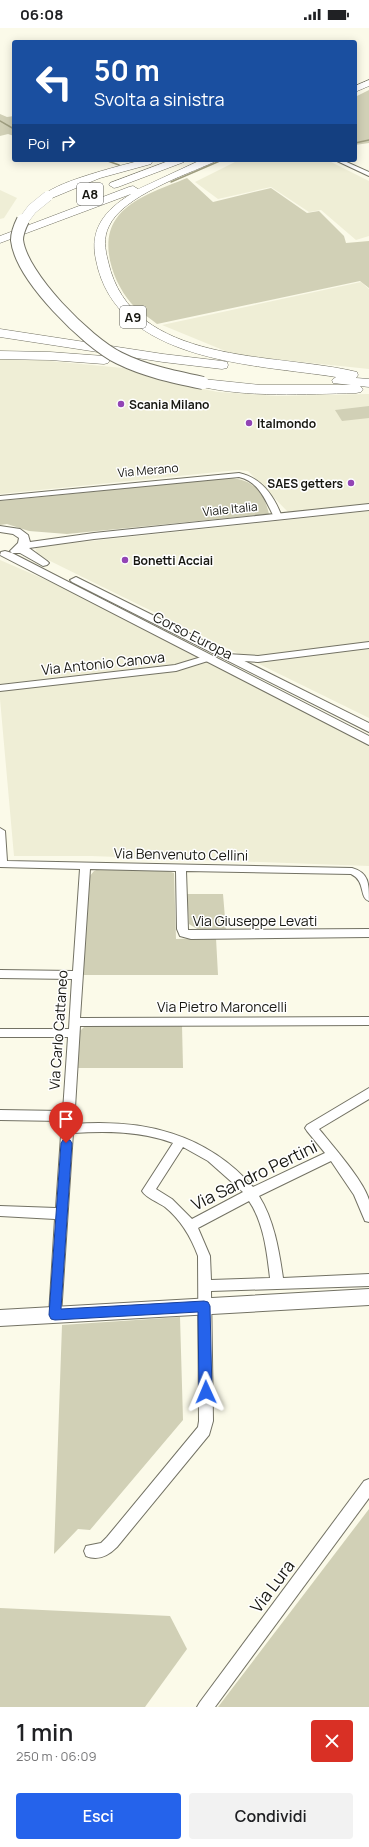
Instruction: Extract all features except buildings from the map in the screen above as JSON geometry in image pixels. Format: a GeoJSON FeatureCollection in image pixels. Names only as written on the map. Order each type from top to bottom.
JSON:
{"type":"FeatureCollection","features":[{"type":"Feature","properties":{"kind":"highway"},"geometry":{"type":"LineString","coordinates":[[357,83],[369,78]]}},
{"type":"Feature","properties":{"kind":"highway"},"geometry":{"type":"LineString","coordinates":[[357,88],[369,82]]}},
{"type":"Feature","properties":{"kind":"highway"},"geometry":{"type":"LineString","coordinates":[[7,224],[49,203],[71,184],[147,162]]}},
{"type":"Feature","properties":{"kind":"highway","name":"A8"},"geometry":{"type":"LineString","coordinates":[[100,190],[175,162]]}},
{"type":"Feature","properties":{"kind":"highway","name":"A8"},"geometry":{"type":"LineString","coordinates":[[0,240],[198,162]]}},
{"type":"Feature","properties":{"kind":"highway","name":"A9"},"geometry":{"type":"LineString","coordinates":[[206,162],[133,196],[109,217],[103,227],[99,239],[100,256],[109,289],[116,301],[126,311],[152,330],[192,347],[238,360],[352,375]]}},
{"type":"Feature","properties":{"kind":"highway"},"geometry":{"type":"LineString","coordinates":[[49,203],[32,209],[22,224],[17,240],[18,247],[27,268],[67,317],[89,339],[121,359],[151,370],[203,382],[236,387],[281,390],[369,389]]}},
{"type":"Feature","properties":{"kind":"highway","name":"A9"},"geometry":{"type":"LineString","coordinates":[[0,333],[202,363],[369,376]]}},
{"type":"Feature","properties":{"kind":"highway"},"geometry":{"type":"LineString","coordinates":[[0,355],[50,356],[369,383]]}},
{"type":"Feature","properties":{"kind":"main road","name":"Viale Italia"},"geometry":{"type":"LineString","coordinates":[[23,543],[369,507]]}},
{"type":"Feature","properties":{"kind":"main road"},"geometry":{"type":"LineString","coordinates":[[0,529],[16,531],[23,543],[17,550],[2,554]]}},
{"type":"Feature","properties":{"kind":"main road","name":"Corso Europa"},"geometry":{"type":"LineString","coordinates":[[23,543],[24,551],[30,557],[369,728]]}},
{"type":"Feature","properties":{"kind":"main road","name":"Corso Europa"},"geometry":{"type":"LineString","coordinates":[[2,554],[369,741]]}},
{"type":"Feature","properties":{"kind":"main road"},"geometry":{"type":"LineString","coordinates":[[0,1318],[369,1297]]}},
{"type":"Feature","properties":{"kind":"main road"},"geometry":{"type":"LineString","coordinates":[[346,1298],[369,1302]]}},
{"type":"Feature","properties":{"kind":"street"},"geometry":{"type":"LineString","coordinates":[[342,162],[369,174]]}},
{"type":"Feature","properties":{"kind":"street","name":"Via Merano"},"geometry":{"type":"LineString","coordinates":[[0,498],[239,474],[252,480],[271,499],[278,517]]}},
{"type":"Feature","properties":{"kind":"street"},"geometry":{"type":"LineString","coordinates":[[227,657],[258,659],[369,645]]}},
{"type":"Feature","properties":{"kind":"street","name":"Via Antonio Canova"},"geometry":{"type":"LineString","coordinates":[[0,688],[176,668],[208,658]]}},
{"type":"Feature","properties":{"kind":"street"},"geometry":{"type":"LineString","coordinates":[[0,831],[1,864]]}},
{"type":"Feature","properties":{"kind":"street","name":"Via Benvenuto Cellini"},"geometry":{"type":"LineString","coordinates":[[1,864],[352,871],[360,873],[365,879],[369,897]]}},
{"type":"Feature","properties":{"kind":"street","name":"Via Carlo Cattaneo"},"geometry":{"type":"LineString","coordinates":[[55,1315],[85,866]]}},
{"type":"Feature","properties":{"kind":"street","name":"Via Giuseppe Levati"},"geometry":{"type":"LineString","coordinates":[[181,867],[182,929],[184,933],[191,935],[369,933]]}},
{"type":"Feature","properties":{"kind":"street"},"geometry":{"type":"LineString","coordinates":[[0,974],[77,975]]}},
{"type":"Feature","properties":{"kind":"street","name":"Via Pietro Maroncelli"},"geometry":{"type":"LineString","coordinates":[[0,1032],[74,1028],[369,1021]]}},
{"type":"Feature","properties":{"kind":"street"},"geometry":{"type":"LineString","coordinates":[[369,1093],[311,1128],[346,1171],[357,1189],[369,1217]]}},
{"type":"Feature","properties":{"kind":"street"},"geometry":{"type":"LineString","coordinates":[[0,1115],[68,1116]]}},
{"type":"Feature","properties":{"kind":"street"},"geometry":{"type":"LineString","coordinates":[[67,1129],[94,1127],[129,1128],[151,1131],[180,1141],[206,1153],[243,1184],[251,1194],[262,1215],[272,1246],[276,1283]]}},
{"type":"Feature","properties":{"kind":"street"},"geometry":{"type":"LineString","coordinates":[[91,1551],[104,1550],[112,1542],[204,1430],[206,1421],[204,1256],[199,1240],[191,1225],[175,1207],[159,1196],[148,1191],[180,1141]]}},
{"type":"Feature","properties":{"kind":"street","name":"Via Sandro Pertini"},"geometry":{"type":"LineString","coordinates":[[191,1225],[251,1194],[333,1155]]}},
{"type":"Feature","properties":{"kind":"street"},"geometry":{"type":"LineString","coordinates":[[0,1211],[62,1214]]}},
{"type":"Feature","properties":{"kind":"street"},"geometry":{"type":"LineString","coordinates":[[205,1286],[369,1280]]}},
{"type":"Feature","properties":{"kind":"street","name":"Via Lura"},"geometry":{"type":"LineString","coordinates":[[205,1707],[369,1486]]}},
{"type":"Feature","properties":{"kind":"shaded area"},"geometry":{"type":"Polygon","coordinates":[[[369,90],[369,143],[357,145],[357,96],[369,90]]]}},
{"type":"Feature","properties":{"kind":"shaded area"},"geometry":{"type":"Polygon","coordinates":[[[0,114],[7,117],[12,116],[12,135],[8,134],[0,136],[0,114]]]}},
{"type":"Feature","properties":{"kind":"shaded area"},"geometry":{"type":"Polygon","coordinates":[[[235,162],[331,162],[369,181],[369,236],[356,240],[321,210],[309,212],[271,187],[218,199],[195,182],[235,162]]]}},
{"type":"Feature","properties":{"kind":"shaded area"},"geometry":{"type":"Polygon","coordinates":[[[187,178],[213,202],[271,188],[307,213],[319,211],[344,236],[346,243],[369,241],[369,288],[360,281],[157,324],[131,303],[124,294],[114,274],[110,262],[109,251],[111,229],[122,211],[130,205],[148,194],[187,178]]]}},
{"type":"Feature","properties":{"kind":"shaded area"},"geometry":{"type":"Polygon","coordinates":[[[0,190],[17,198],[4,218],[0,219],[0,190]]]}},
{"type":"Feature","properties":{"kind":"shaded area"},"geometry":{"type":"Polygon","coordinates":[[[361,282],[369,289],[369,369],[235,355],[162,325],[361,282]]]}},
{"type":"Feature","properties":{"kind":"shaded area"},"geometry":{"type":"Polygon","coordinates":[[[0,359],[39,360],[123,368],[162,381],[218,392],[276,396],[369,394],[369,504],[288,512],[248,471],[238,470],[0,494],[0,359]]]}},
{"type":"Feature","properties":{"kind":"shaded area"},"geometry":{"type":"Polygon","coordinates":[[[369,406],[369,418],[342,421],[335,410],[369,406]]]}},
{"type":"Feature","properties":{"kind":"shaded area"},"geometry":{"type":"Polygon","coordinates":[[[229,478],[245,481],[256,488],[264,499],[269,514],[67,534],[29,531],[7,524],[0,525],[0,501],[229,478]]]}},
{"type":"Feature","properties":{"kind":"shaded area"},"geometry":{"type":"Polygon","coordinates":[[[369,511],[369,718],[46,559],[37,554],[35,547],[369,511]]]}},
{"type":"Feature","properties":{"kind":"shaded area"},"geometry":{"type":"Polygon","coordinates":[[[0,560],[74,592],[369,745],[369,866],[91,856],[14,856],[0,699],[0,560]]]}},
{"type":"Feature","properties":{"kind":"shaded area"},"geometry":{"type":"Polygon","coordinates":[[[99,869],[168,871],[174,873],[176,939],[216,938],[218,975],[83,975],[89,877],[94,871],[99,869]]]}},
{"type":"Feature","properties":{"kind":"shaded area"},"geometry":{"type":"Polygon","coordinates":[[[187,894],[223,894],[226,930],[199,930],[189,924],[187,894]]]}},
{"type":"Feature","properties":{"kind":"shaded area"},"geometry":{"type":"Polygon","coordinates":[[[182,1025],[183,1068],[78,1068],[80,1031],[85,1026],[182,1025]]]}},
{"type":"Feature","properties":{"kind":"shaded area"},"geometry":{"type":"Polygon","coordinates":[[[180,1317],[183,1420],[90,1530],[78,1529],[54,1554],[62,1325],[180,1317]]]}},
{"type":"Feature","properties":{"kind":"shaded area"},"geometry":{"type":"Polygon","coordinates":[[[369,1509],[369,1707],[218,1707],[369,1509]]]}},
{"type":"Feature","properties":{"kind":"shaded area"},"geometry":{"type":"Polygon","coordinates":[[[0,1608],[170,1616],[187,1649],[145,1707],[0,1707],[0,1608]]]}},
{"type":"Feature","properties":{"kind":"waterway"},"geometry":{"type":"LineString","coordinates":[[0,121],[12,128]]}},
{"type":"Feature","properties":{"kind":"waterway"},"geometry":{"type":"LineString","coordinates":[[357,143],[369,140]]}},
{"type":"Feature","properties":{"kind":"waterway"},"geometry":{"type":"LineString","coordinates":[[111,162],[119,165]]}},
{"type":"Feature","properties":{"kind":"waterway"},"geometry":{"type":"LineString","coordinates":[[171,182],[217,162]]}},
{"type":"Feature","properties":{"kind":"place","name":"Scania Milano"},"geometry":{"type":"Point","coordinates":[121,404]}},
{"type":"Feature","properties":{"kind":"place","name":"Italmondo"},"geometry":{"type":"Point","coordinates":[249,423]}},
{"type":"Feature","properties":{"kind":"place","name":"SAES getters"},"geometry":{"type":"Point","coordinates":[351,483]}},
{"type":"Feature","properties":{"kind":"place","name":"Bonetti Acciai"},"geometry":{"type":"Point","coordinates":[125,560]}},
{"type":"Feature","properties":{"kind":"route"},"geometry":{"type":"LineString","coordinates":[[66,1143],[55,1315],[204,1306],[206,1392]]}}]}
